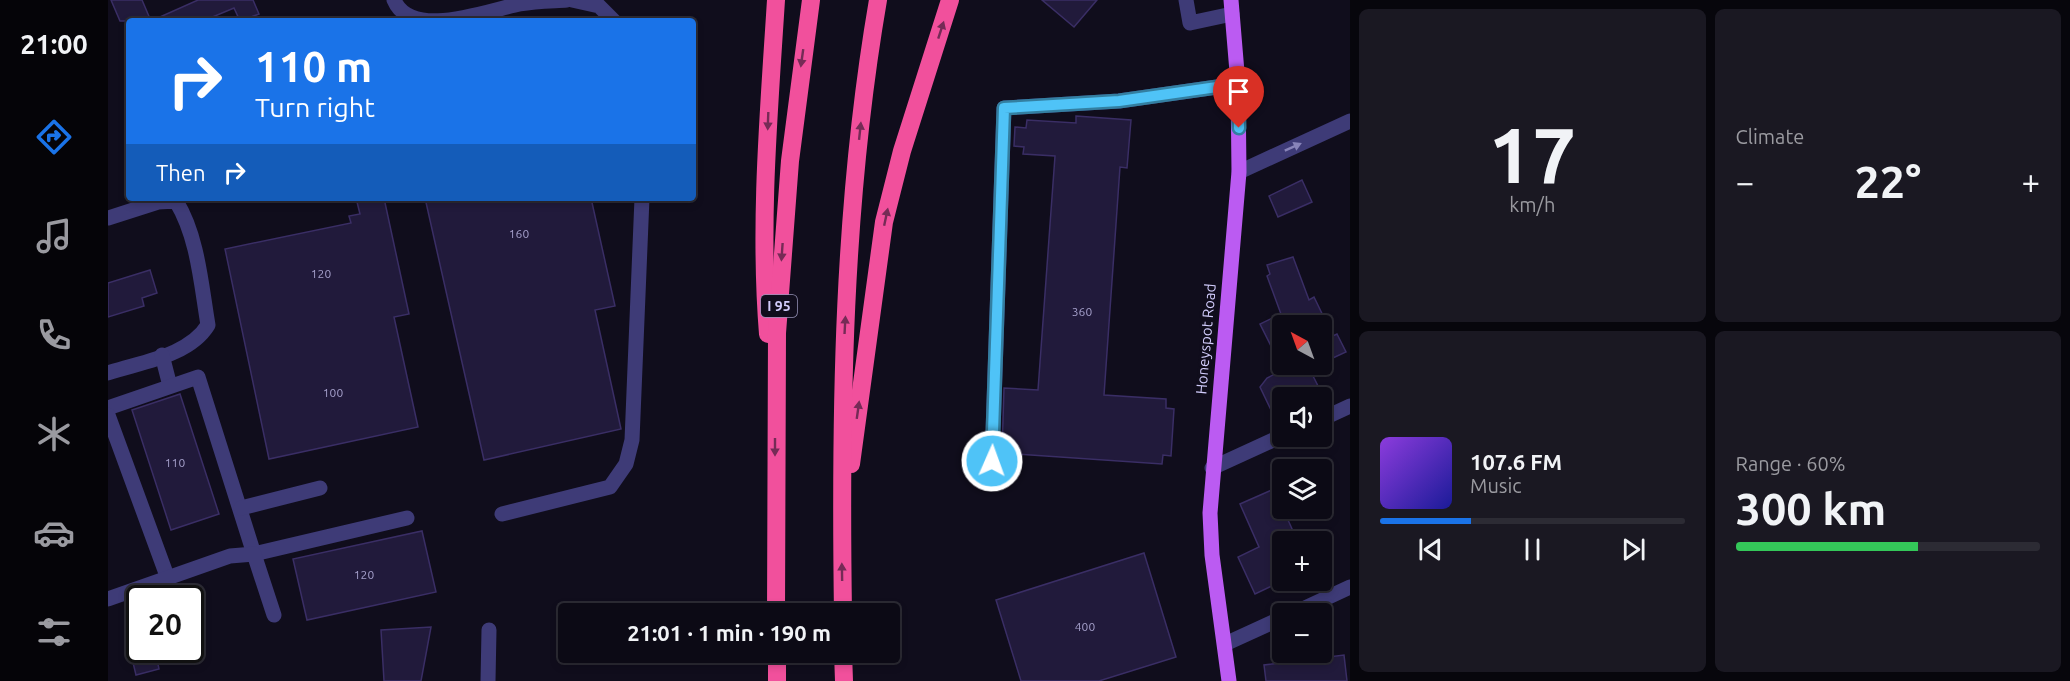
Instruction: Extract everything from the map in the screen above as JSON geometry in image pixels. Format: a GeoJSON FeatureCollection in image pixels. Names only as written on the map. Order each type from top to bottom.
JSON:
{"type":"FeatureCollection","features":[{"type":"Feature","properties":{"kind":"highway"},"geometry":{"type":"LineString","coordinates":[[775,418],[764,282],[768,115],[776,0]]}},
{"type":"Feature","properties":{"kind":"highway","name":"I 95"},"geometry":{"type":"LineString","coordinates":[[776,603],[775,418],[778,322],[790,161],[811,0]]}},
{"type":"Feature","properties":{"kind":"highway"},"geometry":{"type":"LineString","coordinates":[[843,603],[843,357],[848,273],[864,102],[878,0]]}},
{"type":"Feature","properties":{"kind":"highway"},"geometry":{"type":"LineString","coordinates":[[842,531],[884,222],[902,151],[950,0]]}},
{"type":"Feature","properties":{"kind":"highway"},"geometry":{"type":"LineString","coordinates":[[777,663],[777,681]]}},
{"type":"Feature","properties":{"kind":"highway"},"geometry":{"type":"LineString","coordinates":[[843,663],[844,681]]}},
{"type":"Feature","properties":{"kind":"main road","name":"Honeyspot Road"},"geometry":{"type":"LineString","coordinates":[[1228,681],[1212,555],[1210,513],[1212,468],[1239,172],[1238,84],[1232,7]]}},
{"type":"Feature","properties":{"kind":"street"},"geometry":{"type":"LineString","coordinates":[[394,0],[405,13],[415,18]]}},
{"type":"Feature","properties":{"kind":"street"},"geometry":{"type":"LineString","coordinates":[[460,18],[523,4],[567,0]]}},
{"type":"Feature","properties":{"kind":"street"},"geometry":{"type":"LineString","coordinates":[[572,0],[599,6],[611,18]]}},
{"type":"Feature","properties":{"kind":"street"},"geometry":{"type":"LineString","coordinates":[[1186,0],[1190,23],[1232,7]]}},
{"type":"Feature","properties":{"kind":"street"},"geometry":{"type":"LineString","coordinates":[[992,461],[1004,108],[1119,101],[1238,84]]}},
{"type":"Feature","properties":{"kind":"street"},"geometry":{"type":"LineString","coordinates":[[1239,172],[1350,121]]}},
{"type":"Feature","properties":{"kind":"street"},"geometry":{"type":"LineString","coordinates":[[108,218],[158,202],[176,201],[186,218],[208,325],[200,338],[183,349],[108,373]]}},
{"type":"Feature","properties":{"kind":"street"},"geometry":{"type":"LineString","coordinates":[[502,514],[610,487],[626,464],[632,440],[642,201]]}},
{"type":"Feature","properties":{"kind":"street"},"geometry":{"type":"LineString","coordinates":[[162,356],[170,386]]}},
{"type":"Feature","properties":{"kind":"street"},"geometry":{"type":"LineString","coordinates":[[108,408],[198,377],[274,615]]}},
{"type":"Feature","properties":{"kind":"street"},"geometry":{"type":"LineString","coordinates":[[1332,414],[1350,406]]}},
{"type":"Feature","properties":{"kind":"street"},"geometry":{"type":"LineString","coordinates":[[108,415],[167,576]]}},
{"type":"Feature","properties":{"kind":"street"},"geometry":{"type":"LineString","coordinates":[[1212,468],[1272,441]]}},
{"type":"Feature","properties":{"kind":"street"},"geometry":{"type":"LineString","coordinates":[[241,508],[320,488]]}},
{"type":"Feature","properties":{"kind":"street"},"geometry":{"type":"LineString","coordinates":[[108,599],[167,576],[231,556],[254,554],[407,518]]}},
{"type":"Feature","properties":{"kind":"street"},"geometry":{"type":"LineString","coordinates":[[1316,603],[1350,587]]}},
{"type":"Feature","properties":{"kind":"street"},"geometry":{"type":"LineString","coordinates":[[1225,644],[1272,623]]}},
{"type":"Feature","properties":{"kind":"street"},"geometry":{"type":"LineString","coordinates":[[488,681],[489,630]]}},
{"type":"Feature","properties":{"kind":"building"},"geometry":{"type":"Polygon","coordinates":[[[111,0],[142,0],[150,18],[126,18],[126,21],[120,21],[111,0]]]}},
{"type":"Feature","properties":{"kind":"building"},"geometry":{"type":"Polygon","coordinates":[[[198,0],[253,0],[259,14],[248,18],[239,18],[234,8],[210,18],[158,18],[198,0]]]}},
{"type":"Feature","properties":{"kind":"building"},"geometry":{"type":"Polygon","coordinates":[[[1042,0],[1097,0],[1074,27],[1042,0]]]}},
{"type":"Feature","properties":{"kind":"building"},"geometry":{"type":"Polygon","coordinates":[[[1076,116],[1131,120],[1127,168],[1120,167],[1104,395],[1166,399],[1166,408],[1174,409],[1171,456],[1163,455],[1162,464],[1002,453],[1004,388],[1038,390],[1055,156],[1023,154],[1024,147],[1014,146],[1015,127],[1026,128],[1027,120],[1076,123],[1076,116]]]}},
{"type":"Feature","properties":{"kind":"building"},"geometry":{"type":"Polygon","coordinates":[[[1302,180],[1312,202],[1278,217],[1269,196],[1302,180]]]}},
{"type":"Feature","properties":{"kind":"building"},"geometry":{"type":"Polygon","coordinates":[[[357,201],[385,201],[409,314],[394,317],[418,427],[269,459],[225,249],[351,223],[349,216],[360,214],[357,201]]]}},
{"type":"Feature","properties":{"kind":"building"},"geometry":{"type":"Polygon","coordinates":[[[426,201],[592,201],[615,306],[595,310],[621,429],[484,460],[426,201]]]}},
{"type":"Feature","properties":{"kind":"building"},"geometry":{"type":"Polygon","coordinates":[[[1293,257],[1309,300],[1314,297],[1323,315],[1279,315],[1281,314],[1267,276],[1270,274],[1267,265],[1293,257]]]}},
{"type":"Feature","properties":{"kind":"building"},"geometry":{"type":"Polygon","coordinates":[[[150,270],[157,293],[142,298],[144,306],[108,317],[108,283],[150,270]]]}},
{"type":"Feature","properties":{"kind":"building"},"geometry":{"type":"Polygon","coordinates":[[[1272,318],[1272,348],[1260,324],[1272,318]]]}},
{"type":"Feature","properties":{"kind":"building"},"geometry":{"type":"Polygon","coordinates":[[[1337,334],[1346,352],[1332,358],[1332,336],[1337,334]]]}},
{"type":"Feature","properties":{"kind":"building"},"geometry":{"type":"Polygon","coordinates":[[[1273,375],[1312,375],[1318,386],[1272,387],[1271,410],[1260,387],[1267,378],[1273,375]]]}},
{"type":"Feature","properties":{"kind":"building"},"geometry":{"type":"Polygon","coordinates":[[[180,394],[219,514],[171,530],[132,410],[180,394]]]}},
{"type":"Feature","properties":{"kind":"building"},"geometry":{"type":"Polygon","coordinates":[[[1272,490],[1272,519],[1288,519],[1293,531],[1272,531],[1272,586],[1255,594],[1238,557],[1259,547],[1240,504],[1272,490]]]}},
{"type":"Feature","properties":{"kind":"building"},"geometry":{"type":"Polygon","coordinates":[[[422,531],[436,592],[307,620],[293,559],[422,531]]]}},
{"type":"Feature","properties":{"kind":"building"},"geometry":{"type":"Polygon","coordinates":[[[1144,553],[1176,657],[1099,681],[1021,681],[996,600],[1144,553]]]}},
{"type":"Feature","properties":{"kind":"building"},"geometry":{"type":"Polygon","coordinates":[[[431,627],[421,681],[384,681],[381,630],[431,627]]]}},
{"type":"Feature","properties":{"kind":"building"},"geometry":{"type":"Polygon","coordinates":[[[1344,655],[1347,681],[1266,681],[1264,665],[1332,663],[1332,656],[1344,655]]]}},
{"type":"Feature","properties":{"kind":"building"},"geometry":{"type":"Polygon","coordinates":[[[133,663],[158,663],[159,669],[136,675],[133,663]]]}},
{"type":"Feature","properties":{"kind":"route"},"geometry":{"type":"LineString","coordinates":[[992,461],[1004,108],[1119,101],[1238,84],[1239,128]]}}]}
